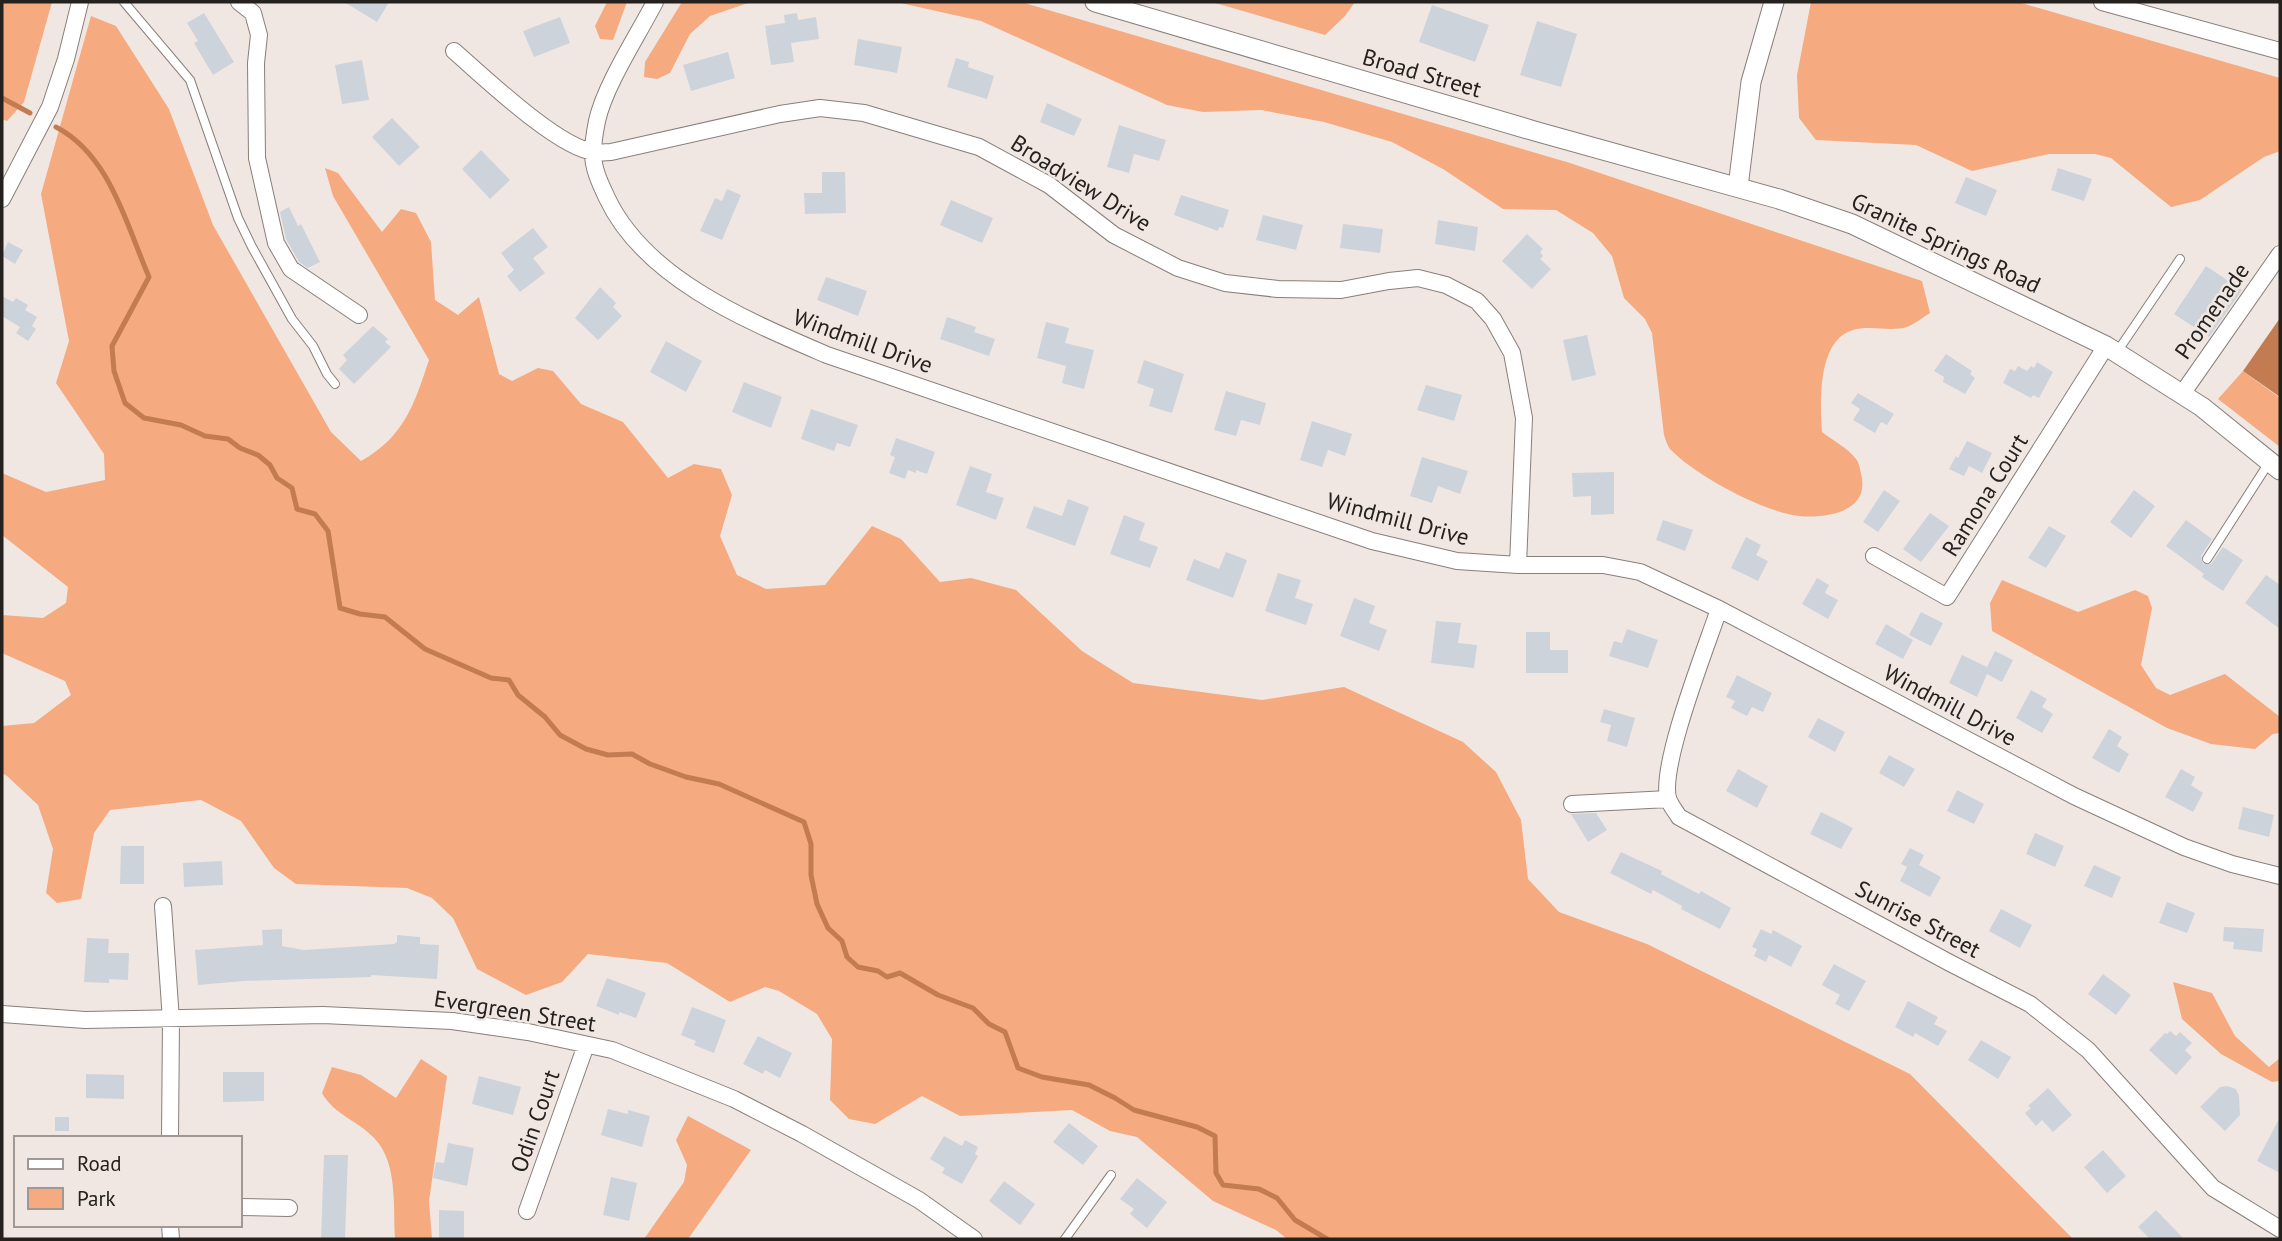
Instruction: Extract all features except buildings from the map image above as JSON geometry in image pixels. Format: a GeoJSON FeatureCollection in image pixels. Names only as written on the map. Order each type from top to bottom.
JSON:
{"type":"FeatureCollection","features":[{"type":"Feature","properties":{"kind":"street"},"geometry":{"type":"LineString","coordinates":[[2,199],[50,107],[66,59],[80,2]]}},
{"type":"Feature","properties":{"kind":"street"},"geometry":{"type":"LineString","coordinates":[[239,2],[253,13],[259,35],[256,63],[257,158],[276,243],[291,269],[359,315]]}},
{"type":"Feature","properties":{"kind":"street"},"geometry":{"type":"LineString","coordinates":[[454,51],[517,106],[568,142],[593,152],[598,119],[611,84],[655,2]]}},
{"type":"Feature","properties":{"kind":"street","name":"Broad Street"},"geometry":{"type":"LineString","coordinates":[[1095,2],[1538,132],[1738,187]]}},
{"type":"Feature","properties":{"kind":"street"},"geometry":{"type":"LineString","coordinates":[[1738,187],[1751,82],[1774,2]]}},
{"type":"Feature","properties":{"kind":"street"},"geometry":{"type":"LineString","coordinates":[[2102,2],[2280,51]]}},
{"type":"Feature","properties":{"kind":"street","name":"Broadview Drive"},"geometry":{"type":"LineString","coordinates":[[593,152],[611,152],[780,114],[820,108],[864,113],[979,146],[1049,185],[1114,235],[1178,268],[1225,283],[1278,289],[1341,290],[1418,278],[1446,285],[1477,301],[1493,318],[1512,353],[1524,418],[1518,565]]}},
{"type":"Feature","properties":{"kind":"street","name":"Windmill Drive"},"geometry":{"type":"LineString","coordinates":[[593,152],[596,176],[615,216],[651,257],[710,298],[771,331],[827,355],[1372,541],[1457,561],[1518,565],[1603,565],[1640,572],[1719,610],[2074,796],[2184,847],[2232,864],[2280,876]]}},
{"type":"Feature","properties":{"kind":"street","name":"Granite Springs Road"},"geometry":{"type":"LineString","coordinates":[[1738,187],[1852,224],[2111,350],[2202,407],[2275,466]]}},
{"type":"Feature","properties":{"kind":"street","name":"Promenade"},"geometry":{"type":"LineString","coordinates":[[2182,394],[2280,254]]}},
{"type":"Feature","properties":{"kind":"street","name":"Ramona Court"},"geometry":{"type":"LineString","coordinates":[[1874,556],[1947,597],[2111,350]]}},
{"type":"Feature","properties":{"kind":"street"},"geometry":{"type":"LineString","coordinates":[[1572,804],[1668,800],[1668,777],[1680,726],[1719,610]]}},
{"type":"Feature","properties":{"kind":"street","name":"Sunrise Street"},"geometry":{"type":"LineString","coordinates":[[1668,800],[1679,817],[1938,957],[2031,1004],[2088,1050],[2213,1188],[2280,1229]]}},
{"type":"Feature","properties":{"kind":"street"},"geometry":{"type":"LineString","coordinates":[[163,906],[170,1020],[170,1136]]}},
{"type":"Feature","properties":{"kind":"street","name":"Evergreen Street"},"geometry":{"type":"LineString","coordinates":[[2,1014],[85,1020],[323,1015],[452,1021],[528,1032],[612,1050],[734,1099],[802,1133],[895,1187],[967,1237]]}},
{"type":"Feature","properties":{"kind":"street","name":"Odin Court"},"geometry":{"type":"LineString","coordinates":[[527,1211],[586,1045]]}},
{"type":"Feature","properties":{"kind":"street"},"geometry":{"type":"LineString","coordinates":[[242,1207],[289,1208]]}},
{"type":"Feature","properties":{"kind":"lane"},"geometry":{"type":"LineString","coordinates":[[124,2],[190,80],[238,218],[292,319],[313,346],[335,384]]}},
{"type":"Feature","properties":{"kind":"lane"},"geometry":{"type":"LineString","coordinates":[[2111,350],[2180,259]]}},
{"type":"Feature","properties":{"kind":"lane"},"geometry":{"type":"LineString","coordinates":[[2207,559],[2275,466]]}},
{"type":"Feature","properties":{"kind":"lane"},"geometry":{"type":"LineString","coordinates":[[1065,1239],[1111,1175]]}},
{"type":"Feature","properties":{"kind":"green space"},"geometry":{"type":"Polygon","coordinates":[[[2,2],[52,2],[24,102],[7,121],[2,119],[2,2]]]}},
{"type":"Feature","properties":{"kind":"green space"},"geometry":{"type":"Polygon","coordinates":[[[607,2],[627,2],[613,40],[600,39],[595,26],[607,2]]]}},
{"type":"Feature","properties":{"kind":"green space"},"geometry":{"type":"Polygon","coordinates":[[[682,2],[751,2],[710,16],[690,34],[670,73],[657,79],[644,77],[645,62],[682,2]]]}},
{"type":"Feature","properties":{"kind":"green space"},"geometry":{"type":"Polygon","coordinates":[[[896,2],[1021,2],[1570,163],[1922,281],[1930,313],[1907,327],[1853,330],[1841,336],[1827,359],[1821,390],[1822,432],[1857,460],[1862,487],[1859,497],[1853,504],[1834,514],[1810,517],[1784,513],[1730,491],[1696,470],[1671,450],[1664,435],[1652,333],[1645,319],[1624,298],[1612,256],[1593,233],[1556,210],[1503,209],[1443,169],[1392,142],[1324,122],[1261,110],[1203,112],[1167,105],[981,21],[896,2]]]}},
{"type":"Feature","properties":{"kind":"green space"},"geometry":{"type":"Polygon","coordinates":[[[1212,2],[1355,2],[1325,35],[1212,2]]]}},
{"type":"Feature","properties":{"kind":"green space"},"geometry":{"type":"Polygon","coordinates":[[[1811,2],[2018,2],[2280,78],[2280,151],[2264,157],[2200,200],[2171,207],[2111,158],[2095,154],[2049,154],[1972,171],[1916,145],[1816,140],[1799,118],[1797,75],[1811,2]]]}},
{"type":"Feature","properties":{"kind":"green space"},"geometry":{"type":"Polygon","coordinates":[[[91,16],[116,26],[169,109],[213,225],[331,432],[361,461],[388,441],[406,418],[429,360],[333,196],[325,168],[338,173],[382,232],[401,209],[416,213],[431,242],[435,300],[458,315],[479,297],[499,374],[512,381],[538,368],[553,371],[581,404],[623,422],[668,478],[694,464],[721,469],[732,495],[720,536],[737,575],[766,589],[825,585],[872,526],[901,539],[940,582],[971,578],[1016,590],[1082,651],[1133,683],[1262,700],[1344,687],[1463,742],[1496,772],[1521,820],[1528,879],[1559,912],[1647,944],[1910,1074],[2073,1239],[1287,1239],[1276,1230],[1213,1201],[1137,1137],[1110,1131],[1072,1110],[960,1116],[922,1096],[875,1124],[849,1119],[830,1100],[832,1039],[817,1014],[779,991],[765,987],[730,1002],[667,963],[588,954],[562,982],[526,995],[477,969],[453,918],[432,898],[407,888],[296,884],[274,868],[241,821],[201,800],[110,810],[94,833],[81,899],[57,903],[46,893],[53,849],[38,805],[2,773],[2,726],[34,723],[71,695],[65,681],[2,653],[2,615],[43,618],[66,603],[68,587],[2,535],[2,473],[46,492],[105,480],[104,454],[56,383],[69,341],[41,194],[91,16]]]}},
{"type":"Feature","properties":{"kind":"green space"},"geometry":{"type":"Polygon","coordinates":[[[2243,371],[2280,398],[2280,447],[2218,399],[2243,371]]]}},
{"type":"Feature","properties":{"kind":"green space"},"geometry":{"type":"Polygon","coordinates":[[[2002,580],[2078,612],[2135,590],[2148,596],[2152,608],[2141,665],[2156,688],[2170,695],[2225,674],[2280,717],[2280,733],[2273,734],[2255,749],[2211,744],[2167,728],[1992,631],[1990,603],[2002,580]]]}},
{"type":"Feature","properties":{"kind":"green space"},"geometry":{"type":"Polygon","coordinates":[[[2173,982],[2212,993],[2235,1036],[2269,1067],[2280,1058],[2280,1081],[2272,1082],[2221,1054],[2182,1019],[2173,982]]]}},
{"type":"Feature","properties":{"kind":"green space"},"geometry":{"type":"Polygon","coordinates":[[[421,1059],[447,1076],[429,1201],[432,1239],[395,1239],[393,1186],[388,1160],[375,1139],[333,1107],[322,1093],[332,1067],[361,1075],[396,1098],[421,1059]]]}},
{"type":"Feature","properties":{"kind":"green space"},"geometry":{"type":"Polygon","coordinates":[[[688,1116],[751,1150],[688,1239],[644,1239],[684,1182],[687,1165],[676,1140],[688,1116]]]}},
{"type":"Feature","properties":{"kind":"shaded area"},"geometry":{"type":"Polygon","coordinates":[[[2280,318],[2280,397],[2243,371],[2280,318]]]}},
{"type":"Feature","properties":{"kind":"waterway"},"geometry":{"type":"LineString","coordinates":[[2,98],[30,113]]}},
{"type":"Feature","properties":{"kind":"waterway"},"geometry":{"type":"LineString","coordinates":[[56,127],[75,139],[103,173],[124,214],[149,277],[112,346],[114,371],[125,403],[144,418],[181,425],[205,436],[228,439],[240,448],[258,455],[270,465],[277,478],[292,488],[297,509],[315,514],[328,531],[340,608],[385,617],[425,649],[491,678],[509,680],[518,695],[545,717],[560,735],[586,749],[608,755],[632,754],[650,764],[686,777],[719,784],[804,822],[811,844],[811,875],[817,904],[828,928],[842,941],[847,957],[858,967],[878,971],[887,977],[900,973],[938,995],[973,1008],[989,1024],[1005,1032],[1018,1068],[1042,1077],[1089,1085],[1134,1110],[1197,1127],[1215,1136],[1216,1173],[1223,1185],[1259,1189],[1277,1198],[1295,1220],[1327,1239]]}}]}
